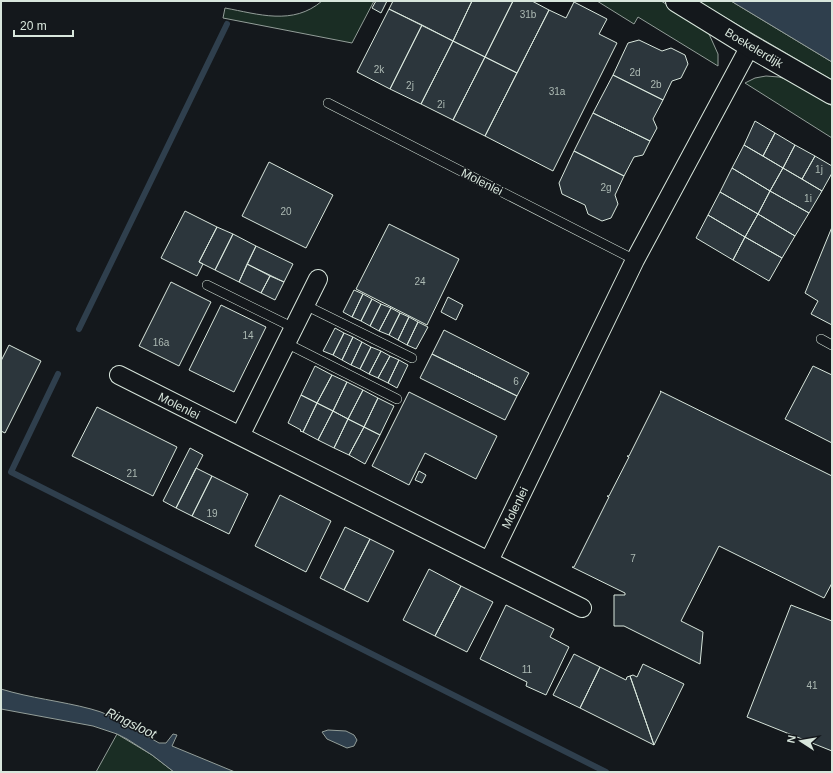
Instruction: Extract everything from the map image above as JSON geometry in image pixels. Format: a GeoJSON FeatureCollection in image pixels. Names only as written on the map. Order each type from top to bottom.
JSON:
{"type":"FeatureCollection","features":[{"type":"Feature","properties":{"kind":"street","name":"Boekelerdijk"},"geometry":{"type":"LineString","coordinates":[[677,1],[750,46],[832,93]]}},
{"type":"Feature","properties":{"kind":"street","name":"Molenlei"},"geometry":{"type":"LineString","coordinates":[[489,561],[635,260],[750,46]]}},
{"type":"Feature","properties":{"kind":"street"},"geometry":{"type":"LineString","coordinates":[[240,436],[318,280]]}},
{"type":"Feature","properties":{"kind":"street","name":"Molenlei"},"geometry":{"type":"LineString","coordinates":[[119,375],[582,608]]}},
{"type":"Feature","properties":{"kind":"lane","name":"Molenlei"},"geometry":{"type":"LineString","coordinates":[[328,103],[635,260]]}},
{"type":"Feature","properties":{"kind":"lane"},"geometry":{"type":"LineString","coordinates":[[207,285],[397,399]]}},
{"type":"Feature","properties":{"kind":"lane"},"geometry":{"type":"LineString","coordinates":[[305,305],[412,358]]}},
{"type":"Feature","properties":{"kind":"lane"},"geometry":{"type":"LineString","coordinates":[[821,339],[832,345]]}},
{"type":"Feature","properties":{"kind":"green space"},"geometry":{"type":"Polygon","coordinates":[[[322,1],[374,1],[352,43],[223,18],[225,8],[263,15],[287,16],[311,9],[322,1]]]}},
{"type":"Feature","properties":{"kind":"green space"},"geometry":{"type":"Polygon","coordinates":[[[597,1],[661,1],[701,25],[709,34],[718,54],[718,66],[638,17],[634,24],[597,1]]]}},
{"type":"Feature","properties":{"kind":"green space"},"geometry":{"type":"Polygon","coordinates":[[[697,1],[731,1],[832,62],[832,80],[697,1]]]}},
{"type":"Feature","properties":{"kind":"green space"},"geometry":{"type":"Polygon","coordinates":[[[766,76],[779,77],[789,80],[832,106],[832,138],[745,83],[755,78],[766,76]]]}},
{"type":"Feature","properties":{"kind":"green space"},"geometry":{"type":"Polygon","coordinates":[[[117,734],[152,755],[174,772],[96,772],[117,734]]]}},
{"type":"Feature","properties":{"kind":"water"},"geometry":{"type":"Polygon","coordinates":[[[731,1],[832,1],[832,62],[731,1]]]}},
{"type":"Feature","properties":{"kind":"water"},"geometry":{"type":"Polygon","coordinates":[[[1,689],[23,695],[80,706],[109,715],[159,743],[166,743],[173,734],[177,735],[172,746],[235,772],[174,772],[152,755],[117,734],[93,726],[1,709],[1,689]]]}},
{"type":"Feature","properties":{"kind":"water"},"geometry":{"type":"Polygon","coordinates":[[[328,730],[346,731],[354,735],[357,740],[354,746],[347,748],[327,739],[322,732],[328,730]]]}},
{"type":"Feature","properties":{"kind":"building"},"geometry":{"type":"Polygon","coordinates":[[[376,1],[387,1],[381,13],[372,8],[376,1]]]}},
{"type":"Feature","properties":{"kind":"building"},"geometry":{"type":"Polygon","coordinates":[[[393,1],[472,1],[453,41],[389,9],[393,1]]]}},
{"type":"Feature","properties":{"kind":"building"},"geometry":{"type":"Polygon","coordinates":[[[472,1],[513,1],[485,57],[453,41],[472,1]]]}},
{"type":"Feature","properties":{"kind":"building"},"geometry":{"type":"Polygon","coordinates":[[[513,1],[532,1],[549,10],[517,73],[485,57],[513,1]]]}},
{"type":"Feature","properties":{"kind":"building"},"geometry":{"type":"Polygon","coordinates":[[[574,2],[607,19],[599,34],[617,43],[553,171],[485,136],[549,10],[566,18],[574,2]]]}},
{"type":"Feature","properties":{"kind":"building"},"geometry":{"type":"Polygon","coordinates":[[[389,9],[422,25],[390,89],[357,72],[389,9]]]}},
{"type":"Feature","properties":{"kind":"building"},"geometry":{"type":"Polygon","coordinates":[[[422,25],[453,41],[421,104],[390,89],[422,25]]]}},
{"type":"Feature","properties":{"kind":"building"},"geometry":{"type":"Polygon","coordinates":[[[639,40],[662,51],[671,48],[685,55],[688,64],[681,78],[672,81],[663,100],[613,75],[628,43],[639,40]]]}},
{"type":"Feature","properties":{"kind":"building"},"geometry":{"type":"Polygon","coordinates":[[[453,41],[485,57],[453,120],[421,104],[453,41]]]}},
{"type":"Feature","properties":{"kind":"building"},"geometry":{"type":"Polygon","coordinates":[[[485,57],[517,73],[485,136],[453,120],[485,57]]]}},
{"type":"Feature","properties":{"kind":"building"},"geometry":{"type":"Polygon","coordinates":[[[613,75],[663,100],[653,119],[657,128],[650,141],[593,113],[613,75]]]}},
{"type":"Feature","properties":{"kind":"building"},"geometry":{"type":"Polygon","coordinates":[[[593,113],[650,141],[643,155],[634,157],[624,176],[574,151],[593,113]]]}},
{"type":"Feature","properties":{"kind":"building"},"geometry":{"type":"Polygon","coordinates":[[[755,121],[775,133],[763,156],[744,145],[755,121]]]}},
{"type":"Feature","properties":{"kind":"building"},"geometry":{"type":"Polygon","coordinates":[[[775,133],[795,145],[783,168],[763,156],[775,133]]]}},
{"type":"Feature","properties":{"kind":"building"},"geometry":{"type":"Polygon","coordinates":[[[744,145],[783,168],[770,191],[732,168],[744,145]]]}},
{"type":"Feature","properties":{"kind":"building"},"geometry":{"type":"Polygon","coordinates":[[[795,145],[815,156],[802,179],[783,168],[795,145]]]}},
{"type":"Feature","properties":{"kind":"building"},"geometry":{"type":"Polygon","coordinates":[[[574,151],[624,176],[615,195],[618,204],[611,218],[602,221],[588,214],[585,205],[562,194],[559,183],[574,151]]]}},
{"type":"Feature","properties":{"kind":"building"},"geometry":{"type":"Polygon","coordinates":[[[815,156],[832,166],[832,173],[822,191],[802,179],[815,156]]]}},
{"type":"Feature","properties":{"kind":"building"},"geometry":{"type":"Polygon","coordinates":[[[269,162],[333,195],[306,248],[242,216],[269,162]]]}},
{"type":"Feature","properties":{"kind":"building"},"geometry":{"type":"Polygon","coordinates":[[[732,168],[770,191],[758,214],[720,192],[732,168]]]}},
{"type":"Feature","properties":{"kind":"building"},"geometry":{"type":"Polygon","coordinates":[[[783,168],[822,191],[809,213],[770,191],[783,168]]]}},
{"type":"Feature","properties":{"kind":"building"},"geometry":{"type":"Polygon","coordinates":[[[770,191],[809,213],[795,236],[758,214],[770,191]]]}},
{"type":"Feature","properties":{"kind":"building"},"geometry":{"type":"Polygon","coordinates":[[[720,192],[758,214],[745,237],[708,215],[720,192]]]}},
{"type":"Feature","properties":{"kind":"building"},"geometry":{"type":"Polygon","coordinates":[[[185,211],[217,227],[199,262],[203,264],[197,276],[161,258],[185,211]]]}},
{"type":"Feature","properties":{"kind":"building"},"geometry":{"type":"Polygon","coordinates":[[[758,214],[795,236],[782,258],[745,237],[758,214]]]}},
{"type":"Feature","properties":{"kind":"building"},"geometry":{"type":"Polygon","coordinates":[[[708,215],[745,237],[733,260],[696,238],[708,215]]]}},
{"type":"Feature","properties":{"kind":"building"},"geometry":{"type":"Polygon","coordinates":[[[389,224],[459,259],[427,325],[356,289],[389,224]]]}},
{"type":"Feature","properties":{"kind":"building"},"geometry":{"type":"Polygon","coordinates":[[[217,227],[233,234],[215,270],[199,262],[217,227]]]}},
{"type":"Feature","properties":{"kind":"building"},"geometry":{"type":"Polygon","coordinates":[[[832,227],[832,325],[811,314],[818,301],[805,293],[832,227]]]}},
{"type":"Feature","properties":{"kind":"building"},"geometry":{"type":"Polygon","coordinates":[[[233,234],[256,246],[239,282],[215,270],[233,234]]]}},
{"type":"Feature","properties":{"kind":"building"},"geometry":{"type":"Polygon","coordinates":[[[745,237],[782,258],[769,281],[733,260],[745,237]]]}},
{"type":"Feature","properties":{"kind":"building"},"geometry":{"type":"Polygon","coordinates":[[[256,246],[293,264],[284,282],[247,264],[256,246]]]}},
{"type":"Feature","properties":{"kind":"building"},"geometry":{"type":"Polygon","coordinates":[[[247,264],[270,276],[261,293],[239,282],[247,264]]]}},
{"type":"Feature","properties":{"kind":"building"},"geometry":{"type":"Polygon","coordinates":[[[270,276],[284,282],[275,300],[261,293],[270,276]]]}},
{"type":"Feature","properties":{"kind":"building"},"geometry":{"type":"Polygon","coordinates":[[[171,282],[211,302],[179,366],[139,346],[171,282]]]}},
{"type":"Feature","properties":{"kind":"building"},"geometry":{"type":"Polygon","coordinates":[[[354,290],[363,294],[352,317],[343,312],[354,290]]]}},
{"type":"Feature","properties":{"kind":"building"},"geometry":{"type":"Polygon","coordinates":[[[363,294],[372,299],[361,321],[352,317],[363,294]]]}},
{"type":"Feature","properties":{"kind":"building"},"geometry":{"type":"Polygon","coordinates":[[[448,297],[463,305],[456,320],[441,312],[448,297]]]}},
{"type":"Feature","properties":{"kind":"building"},"geometry":{"type":"Polygon","coordinates":[[[372,299],[381,304],[370,326],[361,321],[372,299]]]}},
{"type":"Feature","properties":{"kind":"building"},"geometry":{"type":"Polygon","coordinates":[[[381,304],[391,308],[379,331],[370,326],[381,304]]]}},
{"type":"Feature","properties":{"kind":"building"},"geometry":{"type":"Polygon","coordinates":[[[221,305],[266,327],[234,392],[189,370],[221,305]]]}},
{"type":"Feature","properties":{"kind":"building"},"geometry":{"type":"Polygon","coordinates":[[[391,308],[400,313],[389,335],[379,331],[391,308]]]}},
{"type":"Feature","properties":{"kind":"building"},"geometry":{"type":"Polygon","coordinates":[[[400,313],[409,317],[398,340],[389,335],[400,313]]]}},
{"type":"Feature","properties":{"kind":"building"},"geometry":{"type":"Polygon","coordinates":[[[409,317],[418,322],[407,345],[398,340],[409,317]]]}},
{"type":"Feature","properties":{"kind":"building"},"geometry":{"type":"Polygon","coordinates":[[[418,322],[428,327],[416,349],[407,345],[418,322]]]}},
{"type":"Feature","properties":{"kind":"building"},"geometry":{"type":"Polygon","coordinates":[[[335,328],[344,333],[333,355],[323,351],[335,328]]]}},
{"type":"Feature","properties":{"kind":"building"},"geometry":{"type":"Polygon","coordinates":[[[444,330],[529,373],[517,396],[432,354],[444,330]]]}},
{"type":"Feature","properties":{"kind":"building"},"geometry":{"type":"Polygon","coordinates":[[[344,333],[353,337],[342,360],[333,355],[344,333]]]}},
{"type":"Feature","properties":{"kind":"building"},"geometry":{"type":"Polygon","coordinates":[[[353,337],[362,342],[351,365],[342,360],[353,337]]]}},
{"type":"Feature","properties":{"kind":"building"},"geometry":{"type":"Polygon","coordinates":[[[362,342],[371,347],[360,369],[351,365],[362,342]]]}},
{"type":"Feature","properties":{"kind":"building"},"geometry":{"type":"Polygon","coordinates":[[[9,345],[41,361],[5,433],[1,431],[1,361],[9,345]]]}},
{"type":"Feature","properties":{"kind":"building"},"geometry":{"type":"Polygon","coordinates":[[[371,347],[381,351],[369,374],[360,369],[371,347]]]}},
{"type":"Feature","properties":{"kind":"building"},"geometry":{"type":"Polygon","coordinates":[[[381,351],[390,356],[378,378],[369,374],[381,351]]]}},
{"type":"Feature","properties":{"kind":"building"},"geometry":{"type":"Polygon","coordinates":[[[432,354],[517,396],[505,420],[420,378],[432,354]]]}},
{"type":"Feature","properties":{"kind":"building"},"geometry":{"type":"Polygon","coordinates":[[[390,356],[399,360],[388,383],[378,378],[390,356]]]}},
{"type":"Feature","properties":{"kind":"building"},"geometry":{"type":"Polygon","coordinates":[[[399,360],[408,365],[397,388],[388,383],[399,360]]]}},
{"type":"Feature","properties":{"kind":"building"},"geometry":{"type":"Polygon","coordinates":[[[315,366],[332,375],[317,403],[301,395],[315,366]]]}},
{"type":"Feature","properties":{"kind":"building"},"geometry":{"type":"Polygon","coordinates":[[[813,366],[832,375],[832,443],[785,419],[813,366]]]}},
{"type":"Feature","properties":{"kind":"building"},"geometry":{"type":"Polygon","coordinates":[[[332,375],[347,382],[333,411],[317,403],[332,375]]]}},
{"type":"Feature","properties":{"kind":"building"},"geometry":{"type":"Polygon","coordinates":[[[347,382],[363,390],[348,419],[333,411],[347,382]]]}},
{"type":"Feature","properties":{"kind":"building"},"geometry":{"type":"Polygon","coordinates":[[[363,390],[378,398],[364,427],[348,419],[363,390]]]}},
{"type":"Feature","properties":{"kind":"building"},"geometry":{"type":"Polygon","coordinates":[[[660,391],[832,476],[832,583],[824,598],[719,546],[681,621],[703,632],[700,664],[624,626],[614,626],[614,595],[625,595],[625,593],[572,567],[574,567],[609,497],[607,496],[609,496],[629,457],[627,456],[629,456],[661,392],[660,391]]]}},
{"type":"Feature","properties":{"kind":"building"},"geometry":{"type":"Polygon","coordinates":[[[409,392],[497,436],[476,479],[425,453],[409,485],[372,466],[409,392]]]}},
{"type":"Feature","properties":{"kind":"building"},"geometry":{"type":"Polygon","coordinates":[[[301,395],[317,403],[303,432],[288,423],[301,395]]]}},
{"type":"Feature","properties":{"kind":"building"},"geometry":{"type":"Polygon","coordinates":[[[378,398],[394,406],[380,435],[364,427],[378,398]]]}},
{"type":"Feature","properties":{"kind":"building"},"geometry":{"type":"Polygon","coordinates":[[[317,403],[333,411],[318,440],[303,432],[317,403]]]}},
{"type":"Feature","properties":{"kind":"building"},"geometry":{"type":"Polygon","coordinates":[[[97,407],[177,447],[153,496],[72,456],[97,407]]]}},
{"type":"Feature","properties":{"kind":"building"},"geometry":{"type":"Polygon","coordinates":[[[333,411],[348,419],[334,448],[318,440],[333,411]]]}},
{"type":"Feature","properties":{"kind":"building"},"geometry":{"type":"Polygon","coordinates":[[[348,419],[364,427],[349,455],[334,448],[348,419]]]}},
{"type":"Feature","properties":{"kind":"building"},"geometry":{"type":"Polygon","coordinates":[[[364,427],[380,435],[365,464],[349,455],[364,427]]]}},
{"type":"Feature","properties":{"kind":"building"},"geometry":{"type":"Polygon","coordinates":[[[190,448],[203,455],[176,508],[163,501],[190,448]]]}},
{"type":"Feature","properties":{"kind":"building"},"geometry":{"type":"Polygon","coordinates":[[[196,468],[212,476],[192,516],[176,508],[196,468]]]}},
{"type":"Feature","properties":{"kind":"building"},"geometry":{"type":"Polygon","coordinates":[[[419,471],[426,475],[422,483],[415,480],[419,471]]]}},
{"type":"Feature","properties":{"kind":"building"},"geometry":{"type":"Polygon","coordinates":[[[212,476],[248,494],[229,534],[192,516],[212,476]]]}},
{"type":"Feature","properties":{"kind":"building"},"geometry":{"type":"Polygon","coordinates":[[[280,495],[331,521],[306,572],[255,546],[280,495]]]}},
{"type":"Feature","properties":{"kind":"building"},"geometry":{"type":"Polygon","coordinates":[[[345,527],[370,539],[344,590],[320,578],[345,527]]]}},
{"type":"Feature","properties":{"kind":"building"},"geometry":{"type":"Polygon","coordinates":[[[370,539],[394,551],[368,602],[344,590],[370,539]]]}},
{"type":"Feature","properties":{"kind":"building"},"geometry":{"type":"Polygon","coordinates":[[[429,569],[461,586],[435,636],[403,620],[429,569]]]}},
{"type":"Feature","properties":{"kind":"building"},"geometry":{"type":"Polygon","coordinates":[[[461,586],[493,602],[467,652],[435,636],[461,586]]]}},
{"type":"Feature","properties":{"kind":"building"},"geometry":{"type":"Polygon","coordinates":[[[506,605],[554,629],[550,637],[569,647],[546,695],[526,686],[527,682],[480,659],[506,605]]]}},
{"type":"Feature","properties":{"kind":"building"},"geometry":{"type":"Polygon","coordinates":[[[791,605],[832,621],[832,751],[747,717],[791,605]]]}},
{"type":"Feature","properties":{"kind":"building"},"geometry":{"type":"Polygon","coordinates":[[[574,654],[600,667],[580,708],[553,695],[574,654]]]}},
{"type":"Feature","properties":{"kind":"building"},"geometry":{"type":"Polygon","coordinates":[[[643,664],[684,684],[654,745],[630,676],[633,675],[637,677],[643,664]]]}},
{"type":"Feature","properties":{"kind":"building"},"geometry":{"type":"Polygon","coordinates":[[[600,667],[626,680],[627,677],[630,676],[654,745],[580,708],[600,667]]]}},
{"type":"Feature","properties":{"kind":"waterway"},"geometry":{"type":"LineString","coordinates":[[79,329],[227,24]]}},
{"type":"Feature","properties":{"kind":"waterway"},"geometry":{"type":"LineString","coordinates":[[58,374],[11,472],[606,772]]}},
{"type":"Feature","properties":{"kind":"water label","name":"Ringsloot"},"geometry":{"type":"Point","coordinates":[131,723]}}]}
